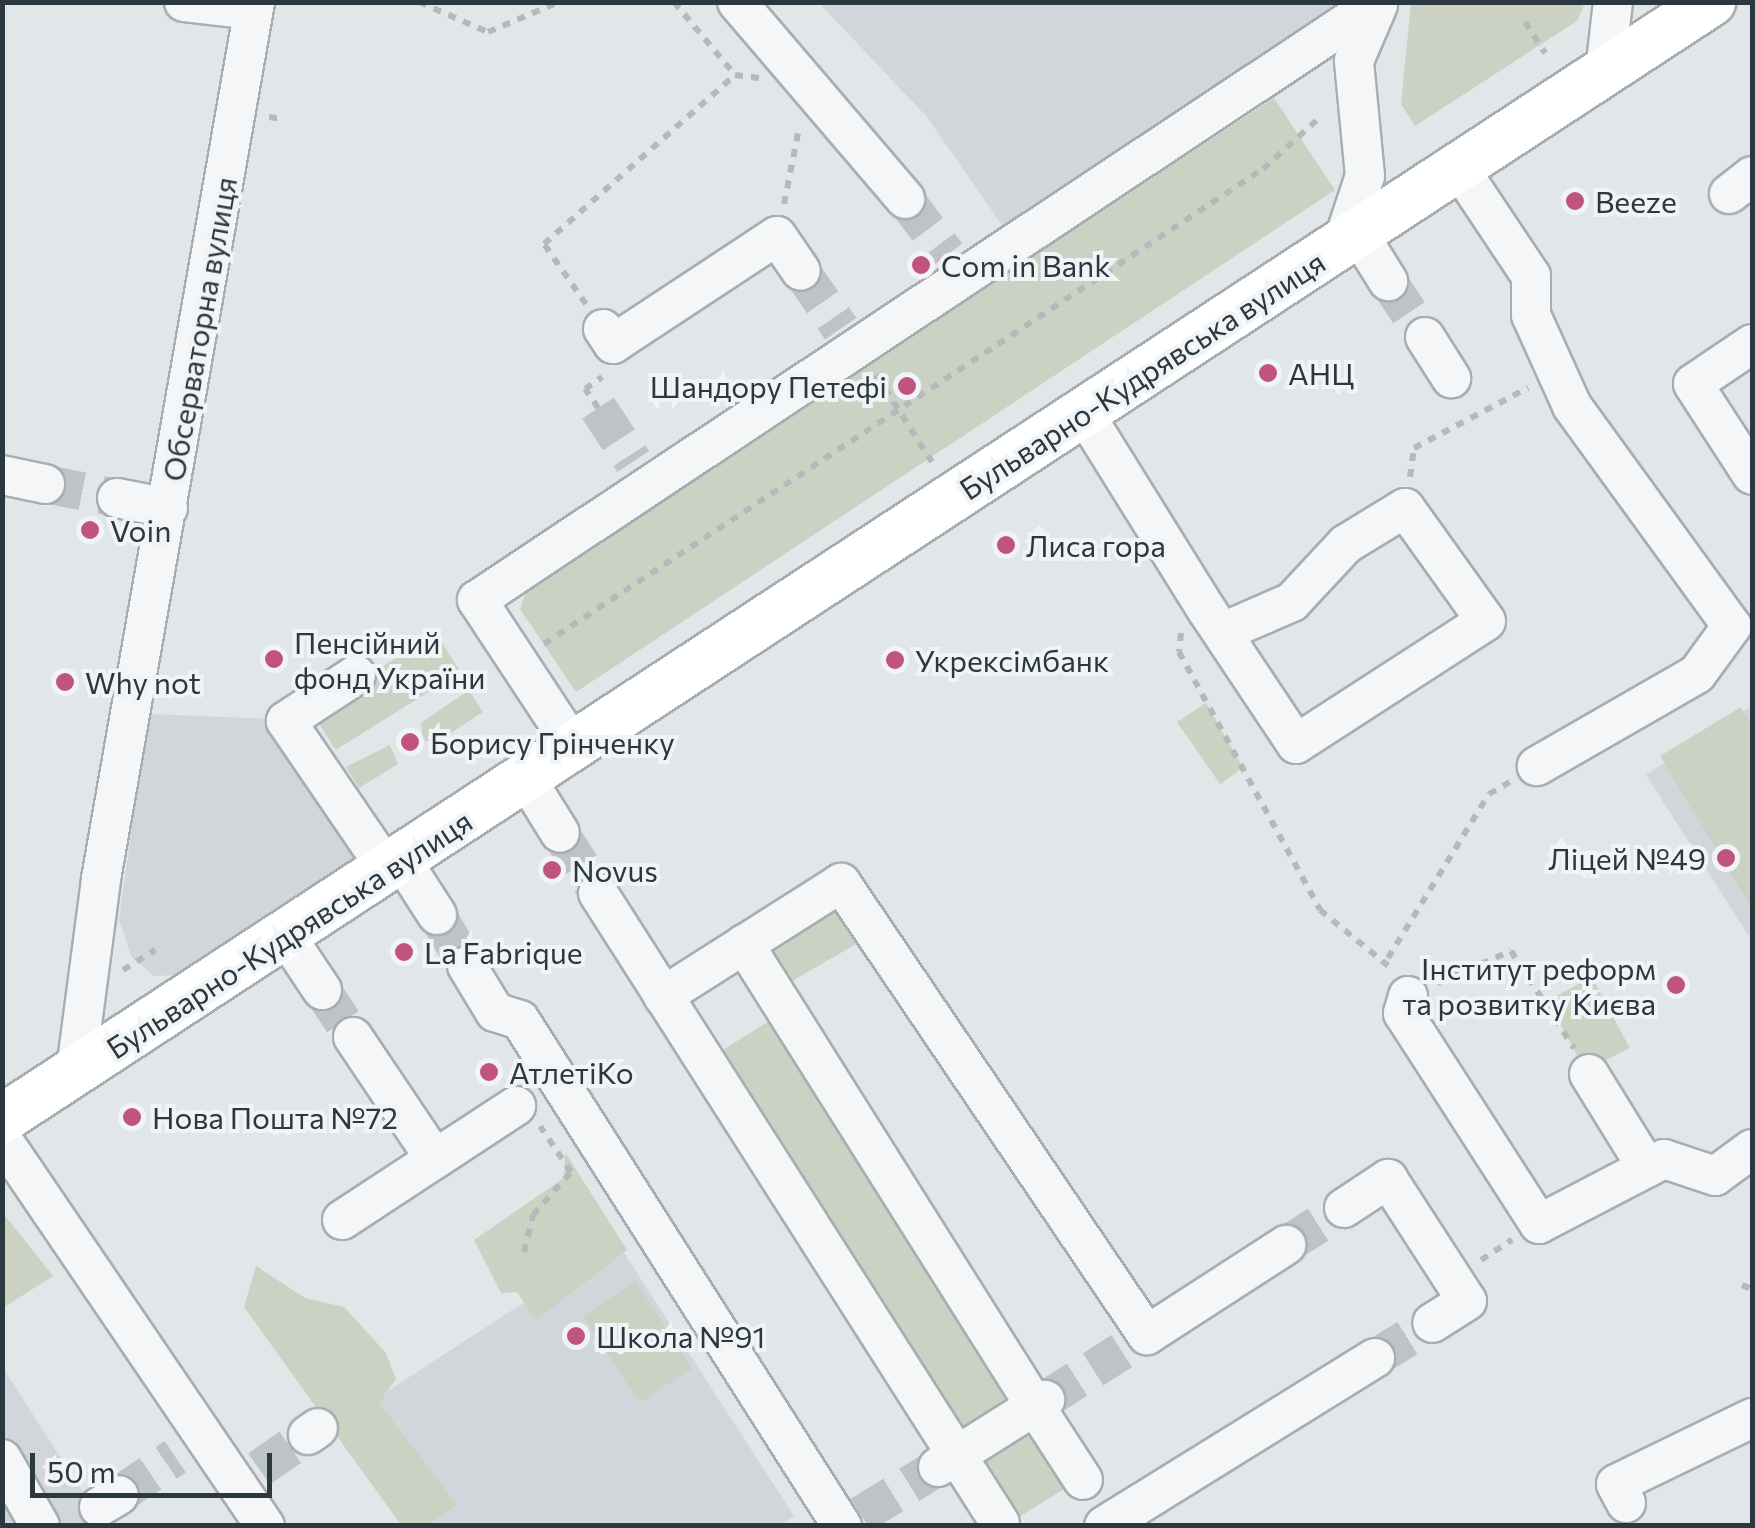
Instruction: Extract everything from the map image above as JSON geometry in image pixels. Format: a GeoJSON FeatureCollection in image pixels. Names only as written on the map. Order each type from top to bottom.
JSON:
{"type":"FeatureCollection","features":[{"type":"Feature","properties":{"kind":"main road","name":"Бульварно-Кудрявська вулиця"},"geometry":{"type":"LineString","coordinates":[[2,1120],[396,867],[1711,2]]}},
{"type":"Feature","properties":{"kind":"street"},"geometry":{"type":"LineString","coordinates":[[184,2],[254,6]]}},
{"type":"Feature","properties":{"kind":"street"},"geometry":{"type":"LineString","coordinates":[[738,2],[905,199]]}},
{"type":"Feature","properties":{"kind":"street"},"geometry":{"type":"LineString","coordinates":[[1379,2],[1360,28],[1354,62],[1364,176],[1350,238],[1388,282]]}},
{"type":"Feature","properties":{"kind":"street"},"geometry":{"type":"LineString","coordinates":[[574,748],[477,600],[641,473],[854,346],[956,266],[1379,2]]}},
{"type":"Feature","properties":{"kind":"street"},"geometry":{"type":"LineString","coordinates":[[1606,71],[1613,2]]}},
{"type":"Feature","properties":{"kind":"street","name":"Обсерваторна вулиця"},"geometry":{"type":"LineString","coordinates":[[76,1070],[254,6]]}},
{"type":"Feature","properties":{"kind":"street"},"geometry":{"type":"LineString","coordinates":[[1459,168],[1532,276],[1532,315],[1572,406],[1732,626],[1697,674],[1537,766]]}},
{"type":"Feature","properties":{"kind":"street"},"geometry":{"type":"LineString","coordinates":[[603,329],[613,344],[778,236],[801,270]]}},
{"type":"Feature","properties":{"kind":"street"},"geometry":{"type":"LineString","coordinates":[[1425,337],[1451,378]]}},
{"type":"Feature","properties":{"kind":"street"},"geometry":{"type":"LineString","coordinates":[[1752,344],[1693,384],[1752,475]]}},
{"type":"Feature","properties":{"kind":"street"},"geometry":{"type":"LineString","coordinates":[[1084,413],[1224,632],[1296,744],[1486,621],[1405,508],[1346,544],[1292,602],[1224,632]]}},
{"type":"Feature","properties":{"kind":"street"},"geometry":{"type":"LineString","coordinates":[[2,476],[45,484]]}},
{"type":"Feature","properties":{"kind":"street"},"geometry":{"type":"LineString","coordinates":[[117,498],[168,508]]}},
{"type":"Feature","properties":{"kind":"street"},"geometry":{"type":"LineString","coordinates":[[356,676],[286,722],[437,916]]}},
{"type":"Feature","properties":{"kind":"street"},"geometry":{"type":"LineString","coordinates":[[527,780],[560,833]]}},
{"type":"Feature","properties":{"kind":"street"},"geometry":{"type":"LineString","coordinates":[[663,996],[842,884],[1135,1343],[1286,1246]]}},
{"type":"Feature","properties":{"kind":"street"},"geometry":{"type":"LineString","coordinates":[[598,893],[947,1461],[1000,1524]]}},
{"type":"Feature","properties":{"kind":"street"},"geometry":{"type":"LineString","coordinates":[[286,936],[322,990]]}},
{"type":"Feature","properties":{"kind":"street"},"geometry":{"type":"LineString","coordinates":[[744,944],[1040,1403],[1083,1480]]}},
{"type":"Feature","properties":{"kind":"street"},"geometry":{"type":"LineString","coordinates":[[468,966],[495,1012],[520,1020],[849,1522]]}},
{"type":"Feature","properties":{"kind":"street"},"geometry":{"type":"LineString","coordinates":[[1408,996],[1403,1013],[1539,1224],[1664,1159],[1715,1176],[1752,1149]]}},
{"type":"Feature","properties":{"kind":"street"},"geometry":{"type":"LineString","coordinates":[[353,1038],[434,1159]]}},
{"type":"Feature","properties":{"kind":"street"},"geometry":{"type":"LineString","coordinates":[[1589,1074],[1647,1168]]}},
{"type":"Feature","properties":{"kind":"street"},"geometry":{"type":"LineString","coordinates":[[342,1220],[516,1106]]}},
{"type":"Feature","properties":{"kind":"street"},"geometry":{"type":"LineString","coordinates":[[2,1140],[190,1447],[248,1477],[264,1526]]}},
{"type":"Feature","properties":{"kind":"street"},"geometry":{"type":"LineString","coordinates":[[1344,1208],[1388,1179],[1467,1301],[1432,1323]]}},
{"type":"Feature","properties":{"kind":"street"},"geometry":{"type":"LineString","coordinates":[[1104,1526],[1375,1358]]}},
{"type":"Feature","properties":{"kind":"street"},"geometry":{"type":"LineString","coordinates":[[947,1461],[1040,1403]]}},
{"type":"Feature","properties":{"kind":"street"},"geometry":{"type":"LineString","coordinates":[[1626,1503],[1616,1484],[1752,1418]]}},
{"type":"Feature","properties":{"kind":"street"},"geometry":{"type":"LineString","coordinates":[[2,1459],[40,1526]]}},
{"type":"Feature","properties":{"kind":"path"},"geometry":{"type":"LineString","coordinates":[[419,2],[488,32],[559,2]]}},
{"type":"Feature","properties":{"kind":"path"},"geometry":{"type":"LineString","coordinates":[[565,274],[544,244],[735,75],[674,2]]}},
{"type":"Feature","properties":{"kind":"path"},"geometry":{"type":"LineString","coordinates":[[1525,22],[1545,53]]}},
{"type":"Feature","properties":{"kind":"path"},"geometry":{"type":"LineString","coordinates":[[269,117],[284,119]]}},
{"type":"Feature","properties":{"kind":"path"},"geometry":{"type":"LineString","coordinates":[[539,647],[1262,169],[1319,118]]}},
{"type":"Feature","properties":{"kind":"path"},"geometry":{"type":"LineString","coordinates":[[778,236],[800,122]]}},
{"type":"Feature","properties":{"kind":"path"},"geometry":{"type":"LineString","coordinates":[[854,346],[932,462]]}},
{"type":"Feature","properties":{"kind":"path"},"geometry":{"type":"LineString","coordinates":[[1184,612],[1179,652],[1320,910],[1388,959],[1408,996],[1510,951],[1589,1074]]}},
{"type":"Feature","properties":{"kind":"path"},"geometry":{"type":"LineString","coordinates":[[1388,959],[1489,794],[1537,766]]}},
{"type":"Feature","properties":{"kind":"path"},"geometry":{"type":"LineString","coordinates":[[524,1252],[542,1199],[567,1183],[562,1159]]}},
{"type":"Feature","properties":{"kind":"path"},"geometry":{"type":"LineString","coordinates":[[1452,1278],[1539,1224]]}},
{"type":"Feature","properties":{"kind":"path"},"geometry":{"type":"LineString","coordinates":[[1742,1285],[1752,1290]]}},
{"type":"Feature","properties":{"kind":"shaded area"},"geometry":{"type":"Polygon","coordinates":[[[819,3],[1357,3],[1008,234],[927,117],[819,3]]]}},
{"type":"Feature","properties":{"kind":"shaded area","name":"Ліцей №49"},"geometry":{"type":"Polygon","coordinates":[[[1752,706],[1752,941],[1646,775],[1752,706]]]}},
{"type":"Feature","properties":{"kind":"shaded area"},"geometry":{"type":"Polygon","coordinates":[[[148,714],[274,719],[362,857],[180,975],[154,976],[131,956],[119,919],[148,714]]]}},
{"type":"Feature","properties":{"kind":"shaded area","name":"Школа №91"},"geometry":{"type":"Polygon","coordinates":[[[617,1242],[794,1516],[779,1526],[413,1525],[340,1422],[617,1242]]]}},
{"type":"Feature","properties":{"kind":"shaded area"},"geometry":{"type":"Polygon","coordinates":[[[3,1368],[104,1525],[3,1525],[3,1368]]]}},
{"type":"Feature","properties":{"kind":"green space"},"geometry":{"type":"Polygon","coordinates":[[[1411,3],[1585,3],[1577,21],[1415,126],[1401,104],[1411,3]]]}},
{"type":"Feature","properties":{"kind":"green space"},"geometry":{"type":"Polygon","coordinates":[[[1274,98],[1335,190],[576,692],[520,609],[527,589],[1274,98]]]}},
{"type":"Feature","properties":{"kind":"green space"},"geometry":{"type":"Polygon","coordinates":[[[436,633],[460,672],[336,750],[311,711],[436,633]]]}},
{"type":"Feature","properties":{"kind":"green space"},"geometry":{"type":"Polygon","coordinates":[[[469,690],[483,712],[435,743],[423,740],[421,723],[469,690]]]}},
{"type":"Feature","properties":{"kind":"green space"},"geometry":{"type":"Polygon","coordinates":[[[1206,703],[1243,768],[1220,784],[1177,722],[1206,703]]]}},
{"type":"Feature","properties":{"kind":"green space","name":"Ліцей №49"},"geometry":{"type":"Polygon","coordinates":[[[1741,707],[1752,727],[1752,909],[1660,756],[1741,707]]]}},
{"type":"Feature","properties":{"kind":"green space"},"geometry":{"type":"Polygon","coordinates":[[[390,745],[398,764],[359,788],[346,767],[390,745]]]}},
{"type":"Feature","properties":{"kind":"green space"},"geometry":{"type":"Polygon","coordinates":[[[837,902],[860,942],[783,986],[760,947],[837,902]]]}},
{"type":"Feature","properties":{"kind":"green space"},"geometry":{"type":"Polygon","coordinates":[[[1592,977],[1630,1048],[1585,1071],[1548,1000],[1592,977]]]}},
{"type":"Feature","properties":{"kind":"green space"},"geometry":{"type":"Polygon","coordinates":[[[774,1018],[1012,1399],[956,1434],[718,1053],[774,1018]]]}},
{"type":"Feature","properties":{"kind":"green space"},"geometry":{"type":"Polygon","coordinates":[[[565,1152],[627,1250],[536,1320],[517,1292],[501,1293],[474,1240],[564,1178],[565,1152]]]}},
{"type":"Feature","properties":{"kind":"green space"},"geometry":{"type":"Polygon","coordinates":[[[3,1213],[53,1276],[2,1308],[3,1213]]]}},
{"type":"Feature","properties":{"kind":"green space"},"geometry":{"type":"Polygon","coordinates":[[[256,1266],[305,1298],[344,1307],[386,1353],[396,1379],[379,1403],[457,1505],[427,1525],[401,1525],[244,1307],[256,1266]]]}},
{"type":"Feature","properties":{"kind":"green space"},"geometry":{"type":"Polygon","coordinates":[[[636,1282],[692,1368],[639,1403],[583,1316],[636,1282]]]}},
{"type":"Feature","properties":{"kind":"green space"},"geometry":{"type":"Polygon","coordinates":[[[1032,1430],[1068,1487],[1011,1522],[975,1466],[1032,1430]]]}},
{"type":"Feature","properties":{"kind":"tunnel"},"geometry":{"type":"LineString","coordinates":[[905,199],[947,255]]}},
{"type":"Feature","properties":{"kind":"tunnel"},"geometry":{"type":"LineString","coordinates":[[801,271],[841,329]]}},
{"type":"Feature","properties":{"kind":"tunnel"},"geometry":{"type":"LineString","coordinates":[[1388,281],[1425,337]]}},
{"type":"Feature","properties":{"kind":"tunnel"},"geometry":{"type":"LineString","coordinates":[[598,408],[633,461]]}},
{"type":"Feature","properties":{"kind":"tunnel"},"geometry":{"type":"LineString","coordinates":[[45,484],[117,498]]}},
{"type":"Feature","properties":{"kind":"tunnel"},"geometry":{"type":"LineString","coordinates":[[560,833],[598,893]]}},
{"type":"Feature","properties":{"kind":"tunnel"},"geometry":{"type":"LineString","coordinates":[[437,915],[467,966]]}},
{"type":"Feature","properties":{"kind":"tunnel"},"geometry":{"type":"LineString","coordinates":[[322,990],[353,1037]]}},
{"type":"Feature","properties":{"kind":"tunnel"},"geometry":{"type":"LineString","coordinates":[[1286,1245],[1344,1208]]}},
{"type":"Feature","properties":{"kind":"tunnel"},"geometry":{"type":"LineString","coordinates":[[1375,1358],[1432,1323]]}},
{"type":"Feature","properties":{"kind":"tunnel"},"geometry":{"type":"LineString","coordinates":[[1045,1400],[1122,1351]]}},
{"type":"Feature","properties":{"kind":"tunnel"},"geometry":{"type":"LineString","coordinates":[[259,1469],[308,1435]]}},
{"type":"Feature","properties":{"kind":"tunnel"},"geometry":{"type":"LineString","coordinates":[[119,1495],[175,1457]]}},
{"type":"Feature","properties":{"kind":"tunnel"},"geometry":{"type":"LineString","coordinates":[[861,1515],[938,1467]]}},
{"type":"Feature","properties":{"kind":"place","name":"Beeze"},"geometry":{"type":"Point","coordinates":[1575,201]}},
{"type":"Feature","properties":{"kind":"place","name":"Com in Bank"},"geometry":{"type":"Point","coordinates":[921,265]}},
{"type":"Feature","properties":{"kind":"place","name":"АНЦ"},"geometry":{"type":"Point","coordinates":[1268,373]}},
{"type":"Feature","properties":{"kind":"place","name":"Шандору Петефі"},"geometry":{"type":"Point","coordinates":[907,386]}},
{"type":"Feature","properties":{"kind":"place","name":"Voin"},"geometry":{"type":"Point","coordinates":[90,530]}},
{"type":"Feature","properties":{"kind":"place","name":"Лиса гора"},"geometry":{"type":"Point","coordinates":[1006,545]}},
{"type":"Feature","properties":{"kind":"place","name":"Пенсійний фонд України"},"geometry":{"type":"Point","coordinates":[274,659]}},
{"type":"Feature","properties":{"kind":"place","name":"Укрексімбанк"},"geometry":{"type":"Point","coordinates":[895,660]}},
{"type":"Feature","properties":{"kind":"place","name":"Why not"},"geometry":{"type":"Point","coordinates":[65,682]}},
{"type":"Feature","properties":{"kind":"place","name":"Борису Грінченку"},"geometry":{"type":"Point","coordinates":[410,742]}},
{"type":"Feature","properties":{"kind":"place","name":"Ліцей №49"},"geometry":{"type":"Point","coordinates":[1726,858]}},
{"type":"Feature","properties":{"kind":"place","name":"Novus"},"geometry":{"type":"Point","coordinates":[552,870]}},
{"type":"Feature","properties":{"kind":"place","name":"La Fabrique"},"geometry":{"type":"Point","coordinates":[404,952]}},
{"type":"Feature","properties":{"kind":"place","name":"Інститут реформ та розвитку Києва"},"geometry":{"type":"Point","coordinates":[1676,985]}},
{"type":"Feature","properties":{"kind":"place","name":"АтлетіКо"},"geometry":{"type":"Point","coordinates":[489,1072]}},
{"type":"Feature","properties":{"kind":"place","name":"Нова Пошта №72"},"geometry":{"type":"Point","coordinates":[132,1117]}},
{"type":"Feature","properties":{"kind":"place","name":"Школа №91"},"geometry":{"type":"Point","coordinates":[576,1336]}}]}
